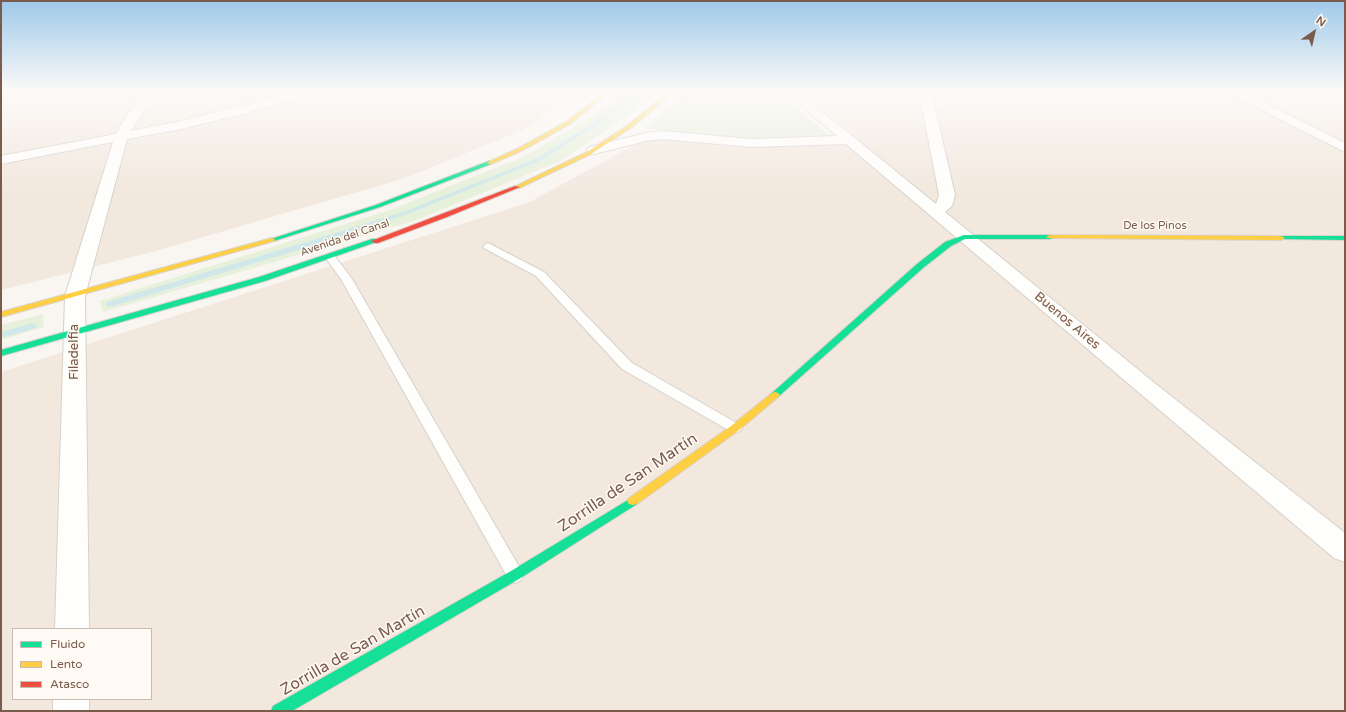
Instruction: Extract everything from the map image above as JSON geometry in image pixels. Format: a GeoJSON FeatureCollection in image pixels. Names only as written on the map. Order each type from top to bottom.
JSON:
{"type":"FeatureCollection","features":[{"type":"Feature","properties":{"kind":"street","name":"Filadelfia"},"geometry":{"type":"LineString","coordinates":[[72,628],[75,296],[121,137],[128,124]]}},
{"type":"Feature","properties":{"kind":"street"},"geometry":{"type":"LineString","coordinates":[[1,160],[179,124]]}},
{"type":"Feature","properties":{"kind":"street","name":"Avenida del Canal"},"geometry":{"type":"LineString","coordinates":[[1,315],[75,296],[275,239],[378,206],[458,176],[519,150],[566,124]]}},
{"type":"Feature","properties":{"kind":"street","name":"Avenida del Canal"},"geometry":{"type":"LineString","coordinates":[[1,353],[254,281],[330,257],[400,232],[508,190],[594,150],[632,124]]}},
{"type":"Feature","properties":{"kind":"street","name":"Buenos Aires"},"geometry":{"type":"LineString","coordinates":[[830,124],[1149,390],[1345,550]]}},
{"type":"Feature","properties":{"kind":"street"},"geometry":{"type":"LineString","coordinates":[[932,124],[947,195],[944,206],[935,212]]}},
{"type":"Feature","properties":{"kind":"street"},"geometry":{"type":"LineString","coordinates":[[1298,124],[1345,148]]}},
{"type":"Feature","properties":{"kind":"street"},"geometry":{"type":"LineString","coordinates":[[594,150],[646,137],[663,135],[751,143],[849,140]]}},
{"type":"Feature","properties":{"kind":"street","name":"De los Pinos"},"geometry":{"type":"LineString","coordinates":[[964,237],[1345,238]]}},
{"type":"Feature","properties":{"kind":"street","name":"Zorrilla de San Martín"},"geometry":{"type":"LineString","coordinates":[[278,711],[515,575],[621,510],[735,428],[794,380],[920,266],[948,244],[964,237]]}},
{"type":"Feature","properties":{"kind":"street"},"geometry":{"type":"LineString","coordinates":[[71,711],[72,700]]}},
{"type":"Feature","properties":{"kind":"lane"},"geometry":{"type":"LineString","coordinates":[[488,246],[540,274],[627,366],[735,428]]}},
{"type":"Feature","properties":{"kind":"lane"},"geometry":{"type":"LineString","coordinates":[[330,257],[346,280],[515,575]]}},
{"type":"Feature","properties":{"kind":"shaded area"},"geometry":{"type":"Polygon","coordinates":[[[1,124],[532,124],[525,129],[405,178],[152,252],[1,290],[1,124]]]}},
{"type":"Feature","properties":{"kind":"shaded area"},"geometry":{"type":"Polygon","coordinates":[[[841,124],[1345,124],[1345,711],[1,711],[1,372],[530,202],[647,138],[748,148],[861,141],[841,124]]]}},
{"type":"Feature","properties":{"kind":"green space"},"geometry":{"type":"Polygon","coordinates":[[[579,124],[615,124],[560,161],[414,221],[103,312],[100,301],[393,209],[525,156],[579,124]]]}},
{"type":"Feature","properties":{"kind":"green space"},"geometry":{"type":"Polygon","coordinates":[[[649,124],[816,124],[833,139],[742,142],[645,128],[649,124]]]}},
{"type":"Feature","properties":{"kind":"green space"},"geometry":{"type":"Polygon","coordinates":[[[43,314],[44,327],[1,340],[1,325],[43,314]]]}},
{"type":"Feature","properties":{"kind":"waterway"},"geometry":{"type":"LineString","coordinates":[[110,304],[319,241],[408,212],[540,159],[594,124]]}},
{"type":"Feature","properties":{"kind":"waterway"},"geometry":{"type":"LineString","coordinates":[[1,335],[33,326]]}},
{"type":"Feature","properties":{"kind":"traffic: fast"},"geometry":{"type":"LineString","coordinates":[[272,240],[378,206],[489,163]]}},
{"type":"Feature","properties":{"kind":"traffic: fast"},"geometry":{"type":"LineString","coordinates":[[775,395],[920,266],[948,244],[964,237],[1050,237]]}},
{"type":"Feature","properties":{"kind":"traffic: fast"},"geometry":{"type":"LineString","coordinates":[[1281,238],[1345,238]]}},
{"type":"Feature","properties":{"kind":"traffic: fast"},"geometry":{"type":"LineString","coordinates":[[1,353],[262,279],[375,241]]}},
{"type":"Feature","properties":{"kind":"traffic: fast"},"geometry":{"type":"LineString","coordinates":[[278,711],[515,575],[633,501]]}},
{"type":"Feature","properties":{"kind":"traffic: slow"},"geometry":{"type":"LineString","coordinates":[[489,163],[519,150],[566,124]]}},
{"type":"Feature","properties":{"kind":"traffic: slow"},"geometry":{"type":"LineString","coordinates":[[517,187],[589,153],[632,124]]}},
{"type":"Feature","properties":{"kind":"traffic: slow"},"geometry":{"type":"LineString","coordinates":[[1050,237],[1281,238]]}},
{"type":"Feature","properties":{"kind":"traffic: slow"},"geometry":{"type":"LineString","coordinates":[[1,315],[272,240]]}},
{"type":"Feature","properties":{"kind":"traffic: slow"},"geometry":{"type":"LineString","coordinates":[[633,501],[735,428],[775,395]]}},
{"type":"Feature","properties":{"kind":"traffic: jam"},"geometry":{"type":"LineString","coordinates":[[375,241],[445,216],[517,187]]}}]}
